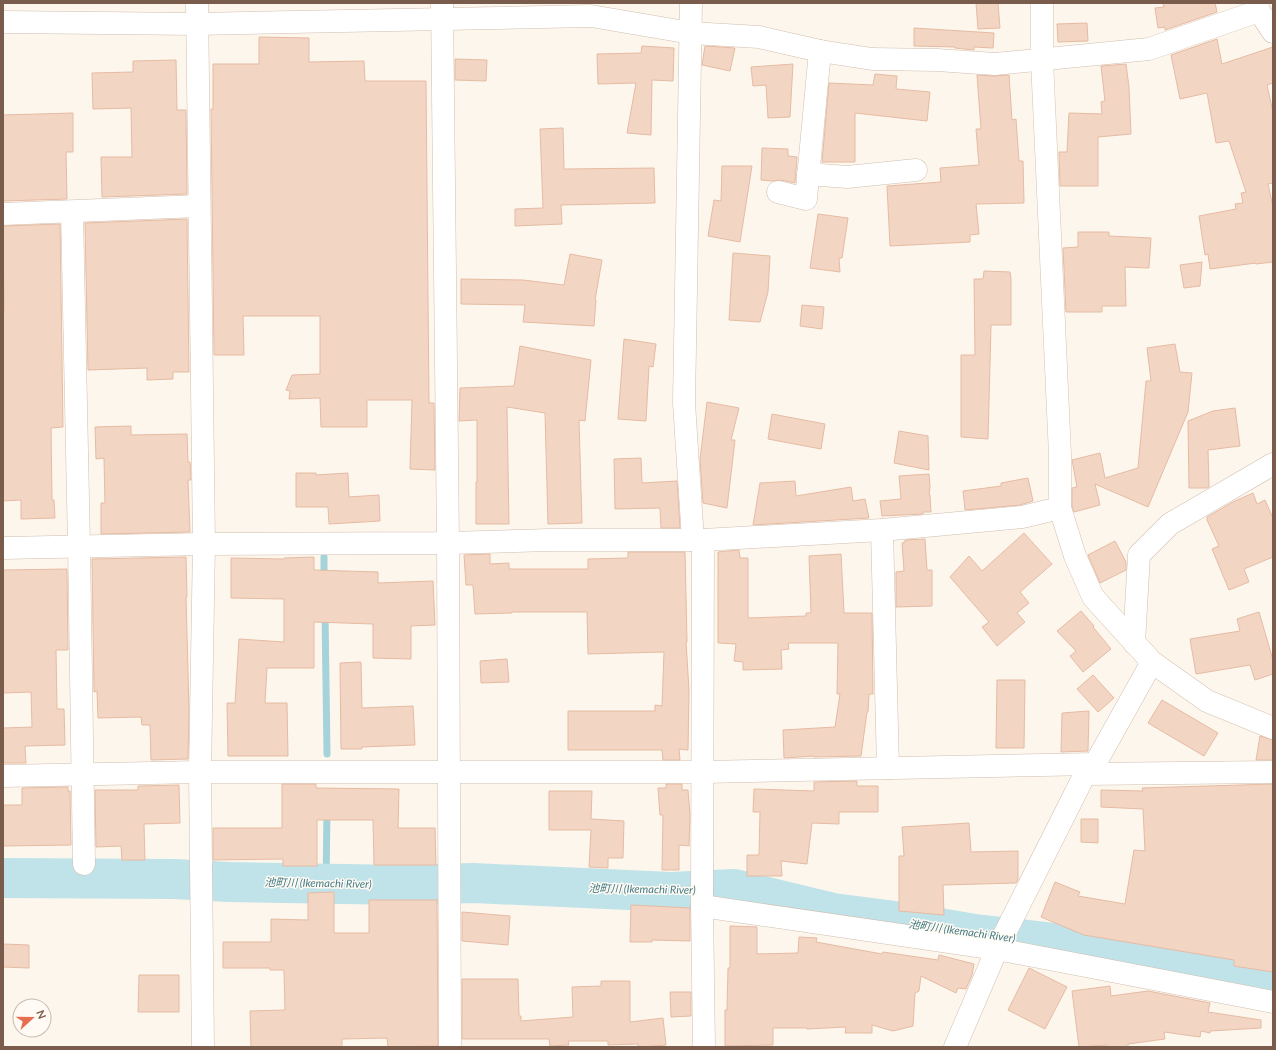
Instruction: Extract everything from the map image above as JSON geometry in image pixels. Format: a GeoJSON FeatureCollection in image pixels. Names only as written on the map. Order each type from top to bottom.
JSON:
{"type":"FeatureCollection","features":[{"type":"Feature","properties":{"kind":"street"},"geometry":{"type":"LineString","coordinates":[[692,3],[684,403],[698,540],[703,772],[702,906],[704,1047]]}},
{"type":"Feature","properties":{"kind":"street"},"geometry":{"type":"LineString","coordinates":[[1042,3],[1042,60],[1060,447],[1060,508],[1075,556],[1093,597],[1152,662],[1207,701],[1273,728]]}},
{"type":"Feature","properties":{"kind":"street"},"geometry":{"type":"LineString","coordinates":[[3,22],[197,13],[442,11],[591,16],[691,33],[759,37],[820,51],[872,59],[937,60],[995,64],[1150,49],[1258,7],[1273,32]]}},
{"type":"Feature","properties":{"kind":"street"},"geometry":{"type":"LineString","coordinates":[[442,11],[448,543],[450,1047]]}},
{"type":"Feature","properties":{"kind":"street"},"geometry":{"type":"LineString","coordinates":[[197,13],[204,544],[200,772],[202,1047]]}},
{"type":"Feature","properties":{"kind":"street"},"geometry":{"type":"LineString","coordinates":[[778,192],[806,199],[820,51]]}},
{"type":"Feature","properties":{"kind":"street"},"geometry":{"type":"LineString","coordinates":[[808,174],[847,177],[916,170]]}},
{"type":"Feature","properties":{"kind":"street"},"geometry":{"type":"LineString","coordinates":[[3,214],[199,206]]}},
{"type":"Feature","properties":{"kind":"street"},"geometry":{"type":"LineString","coordinates":[[72,212],[80,546],[84,864]]}},
{"type":"Feature","properties":{"kind":"street"},"geometry":{"type":"LineString","coordinates":[[1134,642],[1139,555],[1170,524],[1273,464]]}},
{"type":"Feature","properties":{"kind":"street"},"geometry":{"type":"LineString","coordinates":[[3,548],[204,544],[448,543],[549,540],[698,540],[882,530],[1022,517],[1060,508]]}},
{"type":"Feature","properties":{"kind":"street"},"geometry":{"type":"LineString","coordinates":[[882,530],[888,768]]}},
{"type":"Feature","properties":{"kind":"street"},"geometry":{"type":"LineString","coordinates":[[956,1047],[997,949],[1090,769],[1152,662]]}},
{"type":"Feature","properties":{"kind":"street"},"geometry":{"type":"LineString","coordinates":[[3,776],[200,772],[703,772],[888,768],[1273,772]]}},
{"type":"Feature","properties":{"kind":"street"},"geometry":{"type":"LineString","coordinates":[[702,906],[997,949],[1273,1002]]}},
{"type":"Feature","properties":{"kind":"building"},"geometry":{"type":"Polygon","coordinates":[[[976,3],[998,3],[1000,28],[978,29],[976,3]]]}},
{"type":"Feature","properties":{"kind":"building"},"geometry":{"type":"Polygon","coordinates":[[[1163,3],[1215,3],[1217,12],[1165,30],[1165,27],[1158,28],[1155,8],[1164,7],[1163,3]]]}},
{"type":"Feature","properties":{"kind":"building"},"geometry":{"type":"Polygon","coordinates":[[[1087,23],[1088,41],[1058,42],[1057,24],[1087,23]]]}},
{"type":"Feature","properties":{"kind":"building"},"geometry":{"type":"Polygon","coordinates":[[[914,28],[994,33],[993,48],[974,47],[974,50],[955,47],[914,46],[914,28]]]}},
{"type":"Feature","properties":{"kind":"building"},"geometry":{"type":"Polygon","coordinates":[[[259,37],[309,38],[309,62],[364,61],[365,81],[426,81],[429,403],[434,403],[435,470],[410,469],[412,400],[367,400],[367,427],[321,427],[320,398],[289,399],[290,391],[286,390],[292,375],[320,374],[320,316],[243,316],[244,355],[214,355],[211,109],[213,109],[213,64],[259,64],[259,37]]]}},
{"type":"Feature","properties":{"kind":"building"},"geometry":{"type":"Polygon","coordinates":[[[1217,39],[1222,64],[1273,47],[1273,83],[1267,85],[1273,112],[1273,183],[1268,184],[1273,207],[1273,262],[1210,269],[1208,254],[1205,255],[1199,216],[1236,209],[1235,204],[1243,203],[1241,193],[1246,192],[1229,141],[1216,143],[1207,93],[1180,99],[1171,55],[1217,39]]]}},
{"type":"Feature","properties":{"kind":"building"},"geometry":{"type":"Polygon","coordinates":[[[642,46],[674,48],[673,81],[652,80],[651,135],[627,133],[636,83],[598,84],[597,54],[641,53],[642,46]]]}},
{"type":"Feature","properties":{"kind":"building"},"geometry":{"type":"Polygon","coordinates":[[[705,46],[735,48],[730,71],[702,65],[705,46]]]}},
{"type":"Feature","properties":{"kind":"building"},"geometry":{"type":"Polygon","coordinates":[[[455,59],[487,60],[486,81],[455,80],[455,59]]]}},
{"type":"Feature","properties":{"kind":"building"},"geometry":{"type":"Polygon","coordinates":[[[176,60],[177,110],[186,110],[187,194],[102,197],[101,157],[132,157],[131,108],[93,109],[92,73],[133,72],[133,61],[176,60]]]}},
{"type":"Feature","properties":{"kind":"building"},"geometry":{"type":"Polygon","coordinates":[[[793,64],[790,117],[768,118],[766,85],[753,86],[751,67],[793,64]]]}},
{"type":"Feature","properties":{"kind":"building"},"geometry":{"type":"Polygon","coordinates":[[[1126,64],[1129,87],[1131,134],[1098,137],[1098,186],[1060,186],[1059,152],[1067,152],[1069,113],[1102,114],[1101,102],[1105,101],[1101,66],[1126,64]]]}},
{"type":"Feature","properties":{"kind":"building"},"geometry":{"type":"Polygon","coordinates":[[[875,74],[897,76],[896,89],[930,92],[927,121],[855,113],[855,162],[822,162],[829,83],[873,85],[875,74]]]}},
{"type":"Feature","properties":{"kind":"building"},"geometry":{"type":"Polygon","coordinates":[[[977,75],[1009,75],[1012,120],[1016,119],[1019,161],[1023,161],[1024,203],[976,204],[979,234],[970,235],[970,242],[890,246],[887,186],[941,182],[940,168],[979,165],[976,129],[981,129],[977,75]]]}},
{"type":"Feature","properties":{"kind":"building"},"geometry":{"type":"Polygon","coordinates":[[[73,113],[73,152],[66,152],[67,199],[3,201],[3,115],[73,113]]]}},
{"type":"Feature","properties":{"kind":"building"},"geometry":{"type":"Polygon","coordinates":[[[563,128],[564,169],[654,168],[655,203],[561,205],[562,224],[515,226],[515,209],[543,208],[540,129],[563,128]]]}},
{"type":"Feature","properties":{"kind":"building"},"geometry":{"type":"Polygon","coordinates":[[[762,148],[788,149],[788,156],[797,157],[795,183],[781,180],[761,180],[762,148]]]}},
{"type":"Feature","properties":{"kind":"building"},"geometry":{"type":"Polygon","coordinates":[[[722,166],[752,166],[740,242],[708,236],[714,200],[721,201],[722,166]]]}},
{"type":"Feature","properties":{"kind":"building"},"geometry":{"type":"Polygon","coordinates":[[[818,214],[848,218],[842,258],[839,258],[840,272],[810,268],[818,214]]]}},
{"type":"Feature","properties":{"kind":"building"},"geometry":{"type":"Polygon","coordinates":[[[187,219],[189,372],[173,372],[173,379],[147,380],[147,368],[88,370],[85,223],[187,219]]]}},
{"type":"Feature","properties":{"kind":"building"},"geometry":{"type":"Polygon","coordinates":[[[60,224],[63,427],[51,428],[52,500],[54,500],[55,518],[21,519],[21,500],[3,501],[3,226],[60,224]]]}},
{"type":"Feature","properties":{"kind":"building"},"geometry":{"type":"Polygon","coordinates":[[[1078,232],[1109,232],[1109,236],[1151,238],[1149,268],[1125,267],[1126,306],[1102,306],[1102,312],[1066,312],[1063,248],[1078,247],[1078,232]]]}},
{"type":"Feature","properties":{"kind":"building"},"geometry":{"type":"Polygon","coordinates":[[[733,253],[770,256],[768,292],[760,322],[729,320],[733,253]]]}},
{"type":"Feature","properties":{"kind":"building"},"geometry":{"type":"Polygon","coordinates":[[[570,254],[602,260],[595,300],[594,326],[523,322],[525,305],[461,304],[461,279],[523,280],[564,285],[570,254]]]}},
{"type":"Feature","properties":{"kind":"building"},"geometry":{"type":"Polygon","coordinates":[[[1202,262],[1200,286],[1184,288],[1180,265],[1202,262]]]}},
{"type":"Feature","properties":{"kind":"building"},"geometry":{"type":"Polygon","coordinates":[[[984,271],[1010,272],[1011,279],[1011,325],[991,325],[988,439],[961,437],[961,355],[975,355],[974,279],[983,279],[984,271]]]}},
{"type":"Feature","properties":{"kind":"building"},"geometry":{"type":"Polygon","coordinates":[[[802,305],[824,307],[822,329],[800,326],[802,305]]]}},
{"type":"Feature","properties":{"kind":"building"},"geometry":{"type":"Polygon","coordinates":[[[624,339],[656,344],[653,367],[649,366],[646,421],[618,419],[624,339]]]}},
{"type":"Feature","properties":{"kind":"building"},"geometry":{"type":"Polygon","coordinates":[[[1175,344],[1180,372],[1192,373],[1188,412],[1148,507],[1095,484],[1100,505],[1074,512],[1072,506],[1072,488],[1077,487],[1072,460],[1100,453],[1105,478],[1138,468],[1146,381],[1151,381],[1147,348],[1175,344]]]}},
{"type":"Feature","properties":{"kind":"building"},"geometry":{"type":"Polygon","coordinates":[[[520,346],[591,360],[585,421],[579,420],[582,523],[548,524],[545,413],[507,407],[509,524],[476,524],[477,420],[459,421],[460,388],[514,386],[520,346]]]}},
{"type":"Feature","properties":{"kind":"building"},"geometry":{"type":"Polygon","coordinates":[[[707,402],[739,408],[731,440],[735,440],[727,508],[703,503],[700,459],[707,402]]]}},
{"type":"Feature","properties":{"kind":"building"},"geometry":{"type":"Polygon","coordinates":[[[1235,408],[1240,446],[1208,450],[1209,487],[1189,488],[1188,421],[1213,411],[1235,408]]]}},
{"type":"Feature","properties":{"kind":"building"},"geometry":{"type":"Polygon","coordinates":[[[772,414],[825,424],[821,449],[768,439],[772,414]]]}},
{"type":"Feature","properties":{"kind":"building"},"geometry":{"type":"Polygon","coordinates":[[[131,426],[131,435],[187,434],[188,462],[190,462],[191,480],[188,480],[190,532],[101,534],[101,503],[105,503],[104,458],[96,459],[95,427],[131,426]]]}},
{"type":"Feature","properties":{"kind":"building"},"geometry":{"type":"Polygon","coordinates":[[[899,431],[928,436],[929,470],[894,463],[899,431]]]}},
{"type":"Feature","properties":{"kind":"building"},"geometry":{"type":"Polygon","coordinates":[[[641,458],[642,483],[677,481],[680,528],[661,528],[660,508],[615,509],[614,459],[641,458]]]}},
{"type":"Feature","properties":{"kind":"building"},"geometry":{"type":"Polygon","coordinates":[[[296,473],[316,473],[316,475],[348,473],[349,497],[379,495],[380,521],[329,524],[328,507],[296,507],[296,473]]]}},
{"type":"Feature","properties":{"kind":"building"},"geometry":{"type":"Polygon","coordinates":[[[929,474],[931,512],[923,512],[923,514],[882,516],[880,501],[901,499],[899,476],[929,474]]]}},
{"type":"Feature","properties":{"kind":"building"},"geometry":{"type":"Polygon","coordinates":[[[1028,478],[1033,501],[1020,505],[965,510],[963,491],[1001,486],[1001,483],[1028,478]]]}},
{"type":"Feature","properties":{"kind":"building"},"geometry":{"type":"Polygon","coordinates":[[[795,481],[796,496],[851,487],[853,501],[865,499],[869,518],[753,525],[760,483],[795,481]]]}},
{"type":"Feature","properties":{"kind":"building"},"geometry":{"type":"Polygon","coordinates":[[[1253,493],[1257,504],[1265,500],[1273,518],[1273,557],[1244,569],[1249,582],[1229,590],[1212,549],[1219,546],[1207,517],[1233,502],[1253,493]]]}},
{"type":"Feature","properties":{"kind":"building"},"geometry":{"type":"Polygon","coordinates":[[[1024,533],[1052,564],[1020,592],[1029,603],[1017,613],[1025,622],[997,646],[982,627],[989,622],[950,577],[969,556],[982,571],[1024,533]]]}},
{"type":"Feature","properties":{"kind":"building"},"geometry":{"type":"Polygon","coordinates":[[[925,539],[927,570],[932,570],[932,606],[896,607],[896,572],[904,571],[902,543],[905,542],[905,540],[925,539]]]}},
{"type":"Feature","properties":{"kind":"building"},"geometry":{"type":"Polygon","coordinates":[[[1115,541],[1126,562],[1126,570],[1100,583],[1088,555],[1115,541]]]}},
{"type":"Feature","properties":{"kind":"building"},"geometry":{"type":"Polygon","coordinates":[[[739,550],[740,558],[748,558],[748,618],[806,616],[806,613],[811,613],[809,556],[841,554],[844,613],[872,613],[873,694],[869,694],[868,712],[861,756],[814,756],[784,758],[783,730],[835,727],[840,694],[837,694],[838,643],[788,643],[789,649],[781,650],[782,669],[743,670],[743,662],[734,661],[736,644],[718,643],[718,552],[739,550]]]}},
{"type":"Feature","properties":{"kind":"building"},"geometry":{"type":"Polygon","coordinates":[[[628,552],[685,552],[686,642],[689,690],[688,750],[679,749],[680,760],[663,760],[662,750],[568,750],[568,711],[655,711],[655,705],[662,706],[664,652],[588,654],[587,612],[512,612],[475,614],[473,585],[466,585],[464,555],[490,554],[490,564],[509,563],[509,569],[588,569],[588,559],[628,558],[628,552]]]}},
{"type":"Feature","properties":{"kind":"building"},"geometry":{"type":"Polygon","coordinates":[[[186,557],[189,710],[188,759],[151,760],[150,725],[142,725],[141,717],[98,718],[97,691],[94,692],[92,559],[186,557]]]}},
{"type":"Feature","properties":{"kind":"building"},"geometry":{"type":"Polygon","coordinates":[[[314,557],[314,570],[378,572],[378,583],[433,581],[435,625],[411,626],[411,659],[373,658],[373,624],[314,622],[314,668],[267,668],[265,703],[287,703],[288,756],[228,756],[227,703],[235,703],[239,639],[284,642],[284,599],[231,598],[231,558],[284,559],[314,557]]]}},
{"type":"Feature","properties":{"kind":"building"},"geometry":{"type":"Polygon","coordinates":[[[67,569],[68,650],[56,650],[57,709],[64,709],[65,745],[25,746],[26,763],[3,763],[3,728],[32,727],[31,692],[3,693],[3,570],[67,569]]]}},
{"type":"Feature","properties":{"kind":"building"},"geometry":{"type":"Polygon","coordinates":[[[1081,611],[1111,649],[1083,672],[1070,656],[1076,651],[1057,631],[1081,611]]]}},
{"type":"Feature","properties":{"kind":"building"},"geometry":{"type":"Polygon","coordinates":[[[1259,612],[1273,660],[1273,674],[1255,680],[1250,665],[1196,674],[1190,639],[1240,631],[1237,619],[1259,612]]]}},
{"type":"Feature","properties":{"kind":"building"},"geometry":{"type":"Polygon","coordinates":[[[507,659],[509,682],[481,683],[480,661],[507,659]]]}},
{"type":"Feature","properties":{"kind":"building"},"geometry":{"type":"Polygon","coordinates":[[[361,662],[362,708],[413,706],[415,745],[341,749],[340,663],[361,662]]]}},
{"type":"Feature","properties":{"kind":"building"},"geometry":{"type":"Polygon","coordinates":[[[1093,675],[1114,698],[1098,712],[1077,689],[1093,675]]]}},
{"type":"Feature","properties":{"kind":"building"},"geometry":{"type":"Polygon","coordinates":[[[997,680],[1025,680],[1024,748],[996,748],[997,680]]]}},
{"type":"Feature","properties":{"kind":"building"},"geometry":{"type":"Polygon","coordinates":[[[1162,700],[1218,733],[1204,756],[1148,723],[1162,700]]]}},
{"type":"Feature","properties":{"kind":"building"},"geometry":{"type":"Polygon","coordinates":[[[1089,711],[1088,751],[1061,752],[1062,713],[1089,711]]]}},
{"type":"Feature","properties":{"kind":"building"},"geometry":{"type":"Polygon","coordinates":[[[1260,736],[1273,740],[1273,760],[1256,760],[1260,736]]]}},
{"type":"Feature","properties":{"kind":"building"},"geometry":{"type":"Polygon","coordinates":[[[857,781],[857,786],[878,786],[878,812],[839,812],[839,824],[812,823],[807,864],[781,861],[782,876],[747,876],[747,855],[759,855],[760,812],[753,812],[754,789],[814,791],[814,782],[857,781]]]}},
{"type":"Feature","properties":{"kind":"building"},"geometry":{"type":"Polygon","coordinates":[[[282,784],[316,784],[316,788],[399,789],[398,828],[435,828],[436,865],[374,865],[373,820],[317,820],[317,866],[283,866],[283,859],[213,860],[213,828],[282,828],[282,784]]]}},
{"type":"Feature","properties":{"kind":"building"},"geometry":{"type":"Polygon","coordinates":[[[666,784],[682,784],[682,790],[688,790],[690,815],[689,846],[679,845],[679,870],[662,870],[663,815],[660,815],[658,788],[666,788],[666,784]]]}},
{"type":"Feature","properties":{"kind":"building"},"geometry":{"type":"Polygon","coordinates":[[[1273,784],[1273,972],[1234,966],[1234,960],[1084,935],[1041,917],[1055,882],[1080,892],[1078,896],[1125,904],[1134,850],[1145,851],[1143,809],[1101,807],[1101,790],[1143,791],[1142,788],[1273,784]]]}},
{"type":"Feature","properties":{"kind":"building"},"geometry":{"type":"Polygon","coordinates":[[[179,785],[180,823],[144,824],[145,860],[122,860],[121,846],[96,847],[95,790],[138,790],[138,786],[179,785]]]}},
{"type":"Feature","properties":{"kind":"building"},"geometry":{"type":"Polygon","coordinates":[[[68,787],[68,791],[70,791],[71,845],[3,846],[3,805],[22,805],[22,788],[68,787]]]}},
{"type":"Feature","properties":{"kind":"building"},"geometry":{"type":"Polygon","coordinates":[[[549,791],[592,791],[591,819],[624,821],[623,858],[608,858],[608,868],[589,867],[591,830],[549,830],[549,791]]]}},
{"type":"Feature","properties":{"kind":"building"},"geometry":{"type":"Polygon","coordinates":[[[1081,819],[1098,819],[1098,843],[1081,842],[1081,819]]]}},
{"type":"Feature","properties":{"kind":"building"},"geometry":{"type":"Polygon","coordinates":[[[969,823],[971,852],[1018,851],[1018,879],[1016,883],[943,885],[944,915],[899,911],[899,856],[904,856],[902,827],[969,823]]]}},
{"type":"Feature","properties":{"kind":"building"},"geometry":{"type":"Polygon","coordinates":[[[334,892],[334,933],[369,933],[369,900],[437,900],[438,1046],[388,1047],[387,1038],[342,1039],[342,1047],[251,1047],[250,1011],[285,1010],[284,970],[270,970],[270,968],[223,968],[223,942],[271,942],[271,919],[308,920],[308,893],[334,892]]]}},
{"type":"Feature","properties":{"kind":"building"},"geometry":{"type":"Polygon","coordinates":[[[631,905],[690,908],[690,941],[652,940],[652,942],[630,942],[631,905]]]}},
{"type":"Feature","properties":{"kind":"building"},"geometry":{"type":"Polygon","coordinates":[[[462,912],[510,916],[508,945],[462,941],[462,912]]]}},
{"type":"Feature","properties":{"kind":"building"},"geometry":{"type":"Polygon","coordinates":[[[730,926],[757,927],[757,954],[798,953],[799,937],[817,938],[816,942],[882,954],[883,952],[938,960],[939,955],[974,964],[972,975],[966,989],[958,988],[956,993],[921,976],[919,991],[915,993],[913,1026],[893,1031],[872,1025],[872,1033],[845,1033],[846,1027],[807,1029],[773,1028],[773,1045],[725,1046],[725,1010],[727,1010],[728,968],[730,968],[730,926]]]}},
{"type":"Feature","properties":{"kind":"building"},"geometry":{"type":"Polygon","coordinates":[[[3,944],[29,945],[29,968],[3,967],[3,944]]]}},
{"type":"Feature","properties":{"kind":"building"},"geometry":{"type":"Polygon","coordinates":[[[1029,968],[1067,987],[1045,1029],[1008,1010],[1029,968]]]}},
{"type":"Feature","properties":{"kind":"building"},"geometry":{"type":"Polygon","coordinates":[[[139,975],[179,975],[179,1012],[138,1012],[139,975]]]}},
{"type":"Feature","properties":{"kind":"building"},"geometry":{"type":"Polygon","coordinates":[[[462,979],[518,979],[519,1016],[521,1016],[521,1021],[573,1017],[572,987],[601,986],[601,981],[630,981],[630,1022],[663,1018],[666,1045],[638,1047],[638,1044],[608,1045],[608,1041],[568,1041],[569,1045],[550,1046],[549,1039],[462,1039],[462,979]]]}},
{"type":"Feature","properties":{"kind":"building"},"geometry":{"type":"Polygon","coordinates":[[[1110,986],[1111,996],[1148,991],[1210,1003],[1208,1012],[1261,1020],[1261,1028],[1210,1031],[1210,1033],[1201,1031],[1200,1037],[1164,1032],[1165,1039],[1128,1044],[1128,1047],[1107,1047],[1107,1045],[1079,1047],[1072,991],[1110,986]]]}},
{"type":"Feature","properties":{"kind":"building"},"geometry":{"type":"Polygon","coordinates":[[[670,992],[691,992],[691,1016],[671,1017],[670,992]]]}},
{"type":"Feature","properties":{"kind":"waterway"},"geometry":{"type":"LineString","coordinates":[[324,557],[324,579]]}},
{"type":"Feature","properties":{"kind":"waterway"},"geometry":{"type":"LineString","coordinates":[[325,613],[327,754]]}},
{"type":"Feature","properties":{"kind":"waterway"},"geometry":{"type":"LineString","coordinates":[[326,884],[327,811]]}},
{"type":"Feature","properties":{"kind":"waterway","name":"池町川 (Ikemachi River)"},"geometry":{"type":"LineString","coordinates":[[3,878],[174,879],[229,882],[404,885],[473,883],[671,892],[734,889],[833,913],[903,922],[975,934],[1116,950],[1273,983]]}}]}
